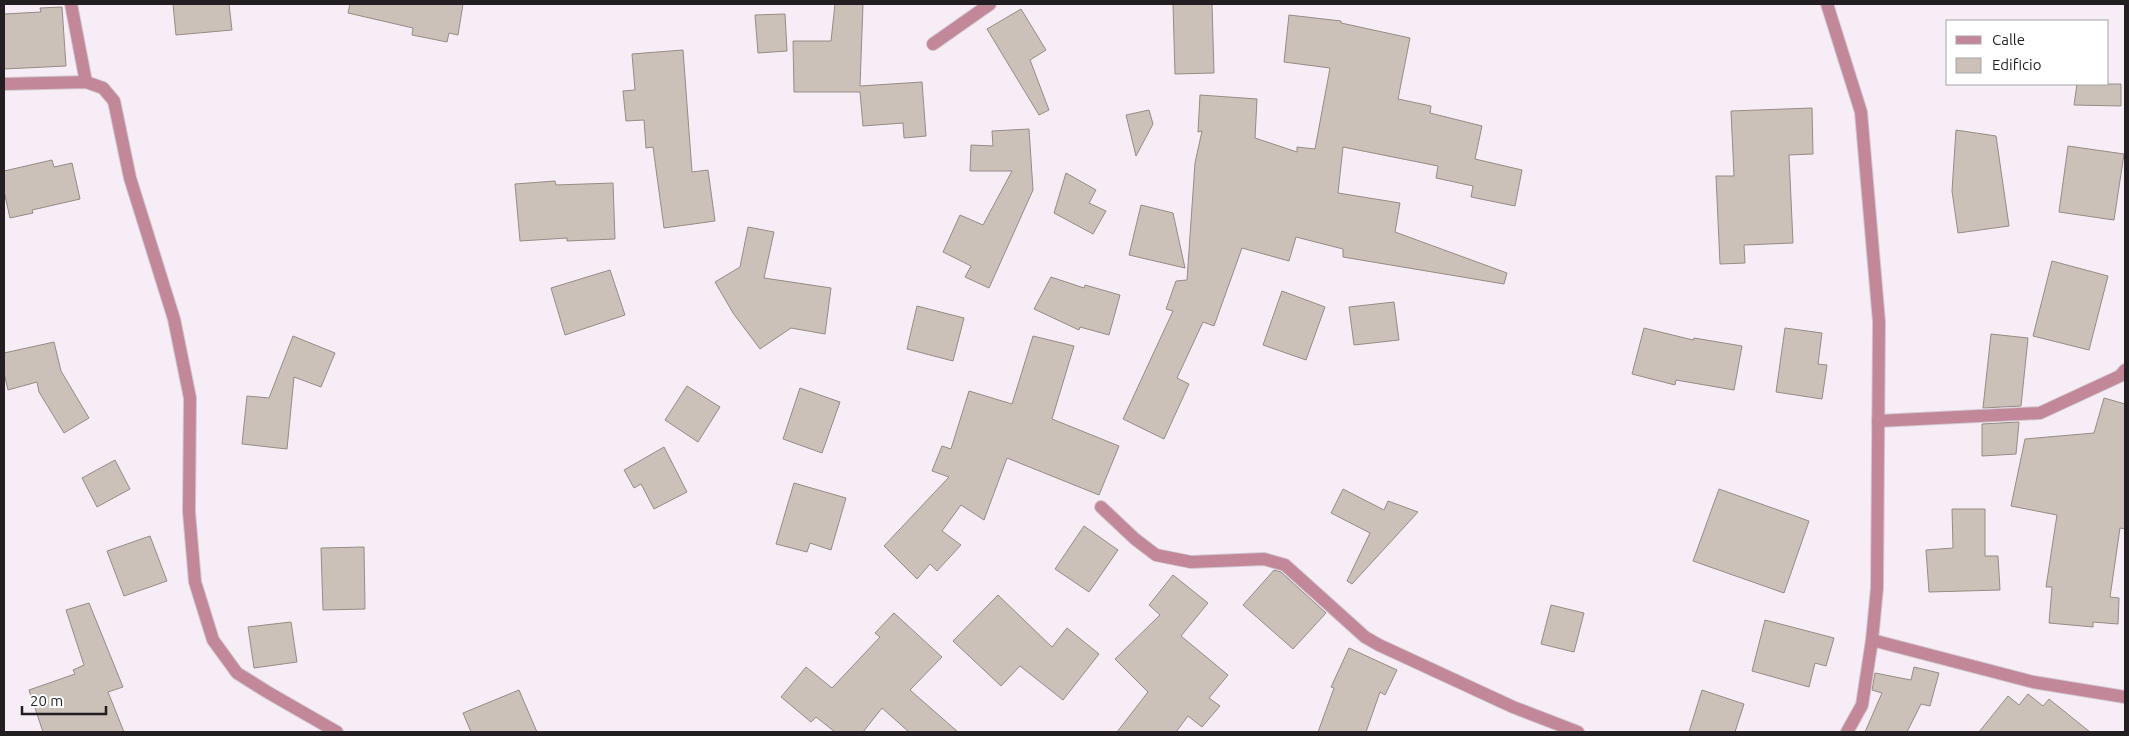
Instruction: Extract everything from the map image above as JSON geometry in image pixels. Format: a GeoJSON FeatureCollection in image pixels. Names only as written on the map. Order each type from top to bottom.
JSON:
{"type":"FeatureCollection","features":[{"type":"Feature","properties":{"kind":"street"},"geometry":{"type":"LineString","coordinates":[[71,4],[86,82]]}},
{"type":"Feature","properties":{"kind":"street"},"geometry":{"type":"LineString","coordinates":[[933,44],[990,4]]}},
{"type":"Feature","properties":{"kind":"street"},"geometry":{"type":"LineString","coordinates":[[1827,4],[1861,112],[1880,322],[1877,588],[1872,640],[1862,705],[1847,732]]}},
{"type":"Feature","properties":{"kind":"street"},"geometry":{"type":"LineString","coordinates":[[4,84],[86,82],[103,88],[114,101],[130,178],[174,319],[190,398],[188,512],[195,582],[213,640],[237,672],[269,694],[337,732]]}},
{"type":"Feature","properties":{"kind":"street"},"geometry":{"type":"LineString","coordinates":[[1878,421],[2040,413],[2120,376],[2125,370]]}},
{"type":"Feature","properties":{"kind":"street"},"geometry":{"type":"LineString","coordinates":[[1101,507],[1134,539],[1156,555],[1191,562],[1264,559],[1285,565],[1365,637],[1379,645],[1513,707],[1578,732]]}},
{"type":"Feature","properties":{"kind":"street"},"geometry":{"type":"LineString","coordinates":[[1872,640],[2033,682],[2125,698]]}},
{"type":"Feature","properties":{"kind":"building"},"geometry":{"type":"Polygon","coordinates":[[[173,4],[229,4],[232,30],[176,35],[173,4]]]}},
{"type":"Feature","properties":{"kind":"building"},"geometry":{"type":"Polygon","coordinates":[[[350,4],[463,4],[458,35],[449,33],[447,42],[412,35],[413,28],[348,13],[350,4]]]}},
{"type":"Feature","properties":{"kind":"building"},"geometry":{"type":"Polygon","coordinates":[[[835,4],[863,4],[860,86],[922,82],[926,136],[904,138],[903,123],[863,126],[860,92],[794,92],[793,41],[831,41],[835,4]]]}},
{"type":"Feature","properties":{"kind":"building"},"geometry":{"type":"Polygon","coordinates":[[[1173,4],[1212,4],[1214,73],[1175,74],[1173,4]]]}},
{"type":"Feature","properties":{"kind":"building"},"geometry":{"type":"Polygon","coordinates":[[[62,7],[66,66],[4,69],[4,14],[41,12],[40,8],[62,7]]]}},
{"type":"Feature","properties":{"kind":"building"},"geometry":{"type":"Polygon","coordinates":[[[1021,9],[1046,50],[1030,60],[1049,110],[1039,115],[987,29],[1021,9]]]}},
{"type":"Feature","properties":{"kind":"building"},"geometry":{"type":"Polygon","coordinates":[[[785,14],[787,51],[758,53],[755,15],[785,14]]]}},
{"type":"Feature","properties":{"kind":"building"},"geometry":{"type":"Polygon","coordinates":[[[1289,15],[1341,21],[1341,23],[1410,38],[1398,99],[1431,106],[1430,113],[1482,126],[1475,159],[1522,170],[1515,206],[1471,197],[1473,186],[1436,178],[1438,166],[1343,147],[1338,193],[1400,203],[1395,232],[1507,273],[1504,284],[1343,257],[1343,249],[1296,237],[1289,261],[1242,248],[1214,326],[1203,322],[1177,378],[1189,384],[1164,439],[1123,419],[1173,311],[1166,309],[1176,281],[1187,280],[1195,163],[1202,131],[1198,132],[1200,95],[1257,99],[1255,138],[1297,152],[1297,147],[1315,149],[1330,68],[1284,62],[1289,15]]]}},
{"type":"Feature","properties":{"kind":"building"},"geometry":{"type":"Polygon","coordinates":[[[683,50],[692,172],[708,170],[715,221],[664,228],[653,147],[646,148],[644,120],[626,121],[623,91],[635,90],[632,54],[683,50]]]}},
{"type":"Feature","properties":{"kind":"building"},"geometry":{"type":"Polygon","coordinates":[[[2121,84],[2121,106],[2074,105],[2077,85],[2121,84]]]}},
{"type":"Feature","properties":{"kind":"building"},"geometry":{"type":"Polygon","coordinates":[[[1812,108],[1813,154],[1789,155],[1793,243],[1744,245],[1745,263],[1720,264],[1716,176],[1734,176],[1731,111],[1812,108]]]}},
{"type":"Feature","properties":{"kind":"building"},"geometry":{"type":"Polygon","coordinates":[[[1149,110],[1153,124],[1136,156],[1126,115],[1149,110]]]}},
{"type":"Feature","properties":{"kind":"building"},"geometry":{"type":"Polygon","coordinates":[[[1029,129],[1033,190],[989,288],[965,277],[971,266],[943,252],[960,215],[983,225],[1012,171],[970,171],[971,145],[993,146],[992,131],[1029,129]]]}},
{"type":"Feature","properties":{"kind":"building"},"geometry":{"type":"Polygon","coordinates":[[[1956,130],[1996,136],[2009,226],[1958,233],[1952,191],[1956,130]]]}},
{"type":"Feature","properties":{"kind":"building"},"geometry":{"type":"Polygon","coordinates":[[[2068,146],[2124,154],[2114,220],[2059,212],[2068,146]]]}},
{"type":"Feature","properties":{"kind":"building"},"geometry":{"type":"Polygon","coordinates":[[[52,160],[54,167],[72,163],[80,199],[32,210],[33,213],[10,218],[4,191],[4,171],[52,160]]]}},
{"type":"Feature","properties":{"kind":"building"},"geometry":{"type":"Polygon","coordinates":[[[1066,173],[1096,190],[1089,203],[1106,211],[1093,234],[1054,213],[1066,173]]]}},
{"type":"Feature","properties":{"kind":"building"},"geometry":{"type":"Polygon","coordinates":[[[555,181],[556,185],[613,183],[615,239],[567,241],[567,238],[520,241],[515,184],[555,181]]]}},
{"type":"Feature","properties":{"kind":"building"},"geometry":{"type":"Polygon","coordinates":[[[1141,205],[1173,213],[1185,268],[1129,255],[1141,205]]]}},
{"type":"Feature","properties":{"kind":"building"},"geometry":{"type":"Polygon","coordinates":[[[748,227],[774,232],[764,278],[831,288],[825,334],[791,328],[760,349],[733,313],[715,282],[740,267],[748,227]]]}},
{"type":"Feature","properties":{"kind":"building"},"geometry":{"type":"Polygon","coordinates":[[[2052,261],[2108,276],[2089,350],[2033,336],[2052,261]]]}},
{"type":"Feature","properties":{"kind":"building"},"geometry":{"type":"Polygon","coordinates":[[[610,270],[625,315],[565,335],[551,288],[610,270]]]}},
{"type":"Feature","properties":{"kind":"building"},"geometry":{"type":"Polygon","coordinates":[[[1051,277],[1084,288],[1085,285],[1120,295],[1109,335],[1080,327],[1079,330],[1034,309],[1051,277]]]}},
{"type":"Feature","properties":{"kind":"building"},"geometry":{"type":"Polygon","coordinates":[[[1282,291],[1325,307],[1306,360],[1263,345],[1282,291]]]}},
{"type":"Feature","properties":{"kind":"building"},"geometry":{"type":"Polygon","coordinates":[[[1394,302],[1399,340],[1354,345],[1349,307],[1394,302]]]}},
{"type":"Feature","properties":{"kind":"building"},"geometry":{"type":"Polygon","coordinates":[[[917,306],[964,318],[953,361],[907,349],[917,306]]]}},
{"type":"Feature","properties":{"kind":"building"},"geometry":{"type":"Polygon","coordinates":[[[1644,328],[1693,340],[1694,338],[1742,346],[1734,390],[1676,380],[1675,385],[1632,374],[1644,328]]]}},
{"type":"Feature","properties":{"kind":"building"},"geometry":{"type":"Polygon","coordinates":[[[1785,328],[1822,333],[1818,364],[1827,365],[1822,399],[1776,392],[1785,328]]]}},
{"type":"Feature","properties":{"kind":"building"},"geometry":{"type":"Polygon","coordinates":[[[1991,334],[2028,338],[2021,406],[1983,408],[1991,334]]]}},
{"type":"Feature","properties":{"kind":"building"},"geometry":{"type":"Polygon","coordinates":[[[293,336],[335,353],[321,387],[294,377],[287,449],[242,444],[247,396],[269,398],[293,336]]]}},
{"type":"Feature","properties":{"kind":"building"},"geometry":{"type":"Polygon","coordinates":[[[1033,336],[1074,346],[1052,419],[1119,446],[1099,495],[1007,458],[984,520],[961,505],[942,531],[961,545],[937,571],[930,564],[917,579],[884,546],[949,477],[932,471],[942,446],[951,449],[969,391],[1012,404],[1033,336]]]}},
{"type":"Feature","properties":{"kind":"building"},"geometry":{"type":"Polygon","coordinates":[[[54,342],[61,371],[89,418],[64,433],[39,392],[37,382],[8,390],[4,373],[4,353],[54,342]]]}},
{"type":"Feature","properties":{"kind":"building"},"geometry":{"type":"Polygon","coordinates":[[[687,386],[720,407],[698,442],[665,420],[687,386]]]}},
{"type":"Feature","properties":{"kind":"building"},"geometry":{"type":"Polygon","coordinates":[[[800,388],[840,402],[822,453],[783,439],[800,388]]]}},
{"type":"Feature","properties":{"kind":"building"},"geometry":{"type":"Polygon","coordinates":[[[2104,398],[2125,404],[2125,529],[2120,528],[2110,597],[2119,598],[2118,624],[2093,622],[2093,627],[2049,623],[2052,587],[2046,587],[2057,515],[2011,506],[2025,439],[2094,433],[2104,398]]]}},
{"type":"Feature","properties":{"kind":"building"},"geometry":{"type":"Polygon","coordinates":[[[2019,422],[2016,454],[1982,456],[1982,424],[2019,422]]]}},
{"type":"Feature","properties":{"kind":"building"},"geometry":{"type":"Polygon","coordinates":[[[664,447],[687,492],[654,509],[641,484],[634,488],[624,470],[664,447]]]}},
{"type":"Feature","properties":{"kind":"building"},"geometry":{"type":"Polygon","coordinates":[[[115,460],[130,489],[97,507],[82,478],[115,460]]]}},
{"type":"Feature","properties":{"kind":"building"},"geometry":{"type":"Polygon","coordinates":[[[794,483],[846,498],[831,550],[810,543],[807,552],[776,544],[794,483]]]}},
{"type":"Feature","properties":{"kind":"building"},"geometry":{"type":"Polygon","coordinates":[[[1343,489],[1384,510],[1388,501],[1418,512],[1352,584],[1347,581],[1370,533],[1331,513],[1343,489]]]}},
{"type":"Feature","properties":{"kind":"building"},"geometry":{"type":"Polygon","coordinates":[[[1719,489],[1809,521],[1784,593],[1693,561],[1719,489]]]}},
{"type":"Feature","properties":{"kind":"building"},"geometry":{"type":"Polygon","coordinates":[[[1952,509],[1985,509],[1985,556],[1998,556],[2000,590],[1929,592],[1926,550],[1953,548],[1952,509]]]}},
{"type":"Feature","properties":{"kind":"building"},"geometry":{"type":"Polygon","coordinates":[[[1084,526],[1118,550],[1089,592],[1055,569],[1084,526]]]}},
{"type":"Feature","properties":{"kind":"building"},"geometry":{"type":"Polygon","coordinates":[[[150,536],[167,581],[124,596],[107,551],[150,536]]]}},
{"type":"Feature","properties":{"kind":"building"},"geometry":{"type":"Polygon","coordinates":[[[364,547],[365,609],[323,610],[321,548],[364,547]]]}},
{"type":"Feature","properties":{"kind":"building"},"geometry":{"type":"Polygon","coordinates":[[[1274,570],[1281,572],[1326,613],[1293,649],[1243,605],[1274,570]]]}},
{"type":"Feature","properties":{"kind":"building"},"geometry":{"type":"Polygon","coordinates":[[[1173,575],[1208,603],[1181,636],[1228,675],[1209,698],[1220,706],[1202,727],[1188,716],[1176,732],[1117,732],[1148,692],[1115,659],[1160,615],[1149,605],[1173,575]]]}},
{"type":"Feature","properties":{"kind":"building"},"geometry":{"type":"Polygon","coordinates":[[[998,595],[1052,647],[1067,628],[1099,654],[1063,700],[1020,666],[1001,686],[953,641],[998,595]]]}},
{"type":"Feature","properties":{"kind":"building"},"geometry":{"type":"Polygon","coordinates":[[[89,603],[123,687],[108,692],[124,732],[43,732],[29,690],[75,674],[73,670],[84,665],[66,610],[89,603]]]}},
{"type":"Feature","properties":{"kind":"building"},"geometry":{"type":"Polygon","coordinates":[[[1551,605],[1584,613],[1574,652],[1541,644],[1551,605]]]}},
{"type":"Feature","properties":{"kind":"building"},"geometry":{"type":"Polygon","coordinates":[[[894,613],[942,657],[910,690],[958,732],[909,732],[882,708],[863,732],[835,732],[816,717],[811,722],[781,697],[806,667],[832,688],[880,637],[875,633],[894,613]]]}},
{"type":"Feature","properties":{"kind":"building"},"geometry":{"type":"Polygon","coordinates":[[[1765,620],[1834,638],[1826,666],[1815,663],[1809,687],[1752,671],[1765,620]]]}},
{"type":"Feature","properties":{"kind":"building"},"geometry":{"type":"Polygon","coordinates":[[[291,622],[297,662],[254,668],[248,627],[291,622]]]}},
{"type":"Feature","properties":{"kind":"building"},"geometry":{"type":"Polygon","coordinates":[[[1349,648],[1397,670],[1385,695],[1380,692],[1366,732],[1318,732],[1334,688],[1331,687],[1349,648]]]}},
{"type":"Feature","properties":{"kind":"building"},"geometry":{"type":"Polygon","coordinates":[[[1914,667],[1939,673],[1930,706],[1921,704],[1907,732],[1865,732],[1882,693],[1872,690],[1875,673],[1911,680],[1914,667]]]}},
{"type":"Feature","properties":{"kind":"building"},"geometry":{"type":"Polygon","coordinates":[[[519,690],[537,732],[471,732],[463,713],[519,690]]]}},
{"type":"Feature","properties":{"kind":"building"},"geometry":{"type":"Polygon","coordinates":[[[1702,690],[1744,704],[1735,732],[1689,732],[1702,690]]]}},
{"type":"Feature","properties":{"kind":"building"},"geometry":{"type":"Polygon","coordinates":[[[2028,694],[2043,706],[2049,699],[2090,732],[1979,732],[2008,696],[2019,705],[2028,694]]]}}]}
